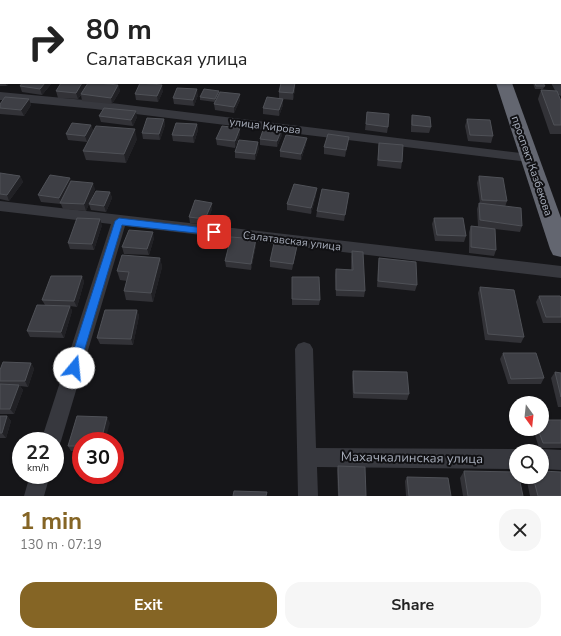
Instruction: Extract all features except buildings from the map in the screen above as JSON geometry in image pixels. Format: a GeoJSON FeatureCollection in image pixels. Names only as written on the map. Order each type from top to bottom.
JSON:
{"type":"FeatureCollection","features":[{"type":"Feature","properties":{"kind":"highway","name":"проспект Казбекова"},"geometry":{"type":"LineString","coordinates":[[504,84],[561,249]]}},
{"type":"Feature","properties":{"kind":"highway","name":"проспект Казбекова"},"geometry":{"type":"LineString","coordinates":[[513,84],[561,214]]}},
{"type":"Feature","properties":{"kind":"street","name":"улица Кирова"},"geometry":{"type":"LineString","coordinates":[[0,96],[95,105],[529,158]]}},
{"type":"Feature","properties":{"kind":"street","name":"Салатавская улица"},"geometry":{"type":"LineString","coordinates":[[0,206],[561,272]]}},
{"type":"Feature","properties":{"kind":"street"},"geometry":{"type":"LineString","coordinates":[[54,432],[119,221]]}},
{"type":"Feature","properties":{"kind":"street"},"geometry":{"type":"LineString","coordinates":[[304,349],[308,496]]}},
{"type":"Feature","properties":{"kind":"street","name":"Махачкалинская улица"},"geometry":{"type":"LineString","coordinates":[[308,457],[509,459]]}},
{"type":"Feature","properties":{"kind":"street"},"geometry":{"type":"LineString","coordinates":[[549,459],[561,460]]}},
{"type":"Feature","properties":{"kind":"street"},"geometry":{"type":"LineString","coordinates":[[34,496],[37,484]]}},
{"type":"Feature","properties":{"kind":"route"},"geometry":{"type":"LineString","coordinates":[[74,368],[119,221],[214,232]]}}]}
